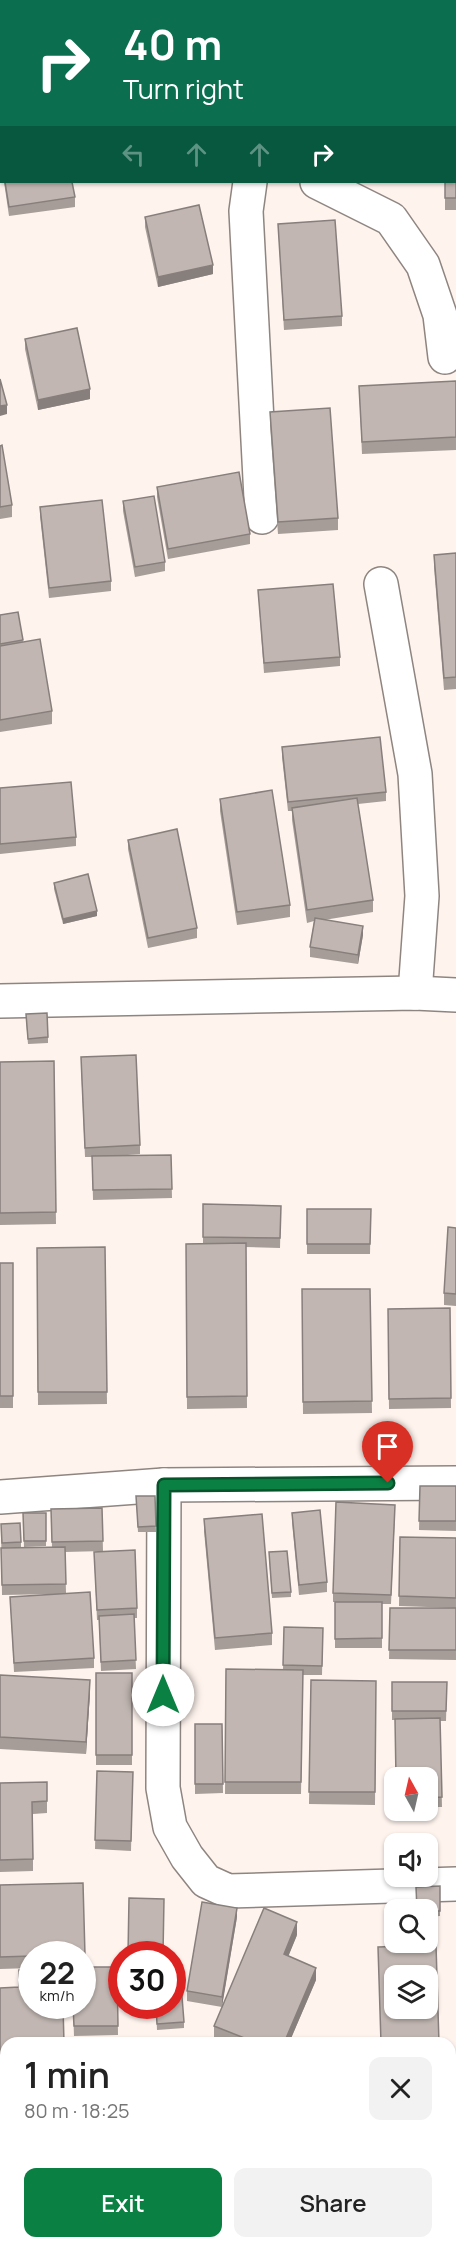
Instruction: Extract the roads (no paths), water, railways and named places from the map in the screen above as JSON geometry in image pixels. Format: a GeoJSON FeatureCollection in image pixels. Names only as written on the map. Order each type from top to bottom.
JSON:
{"type":"FeatureCollection","features":[{"type":"Feature","properties":{"kind":"street"},"geometry":{"type":"LineString","coordinates":[[250,183],[246,211],[262,517]]}},
{"type":"Feature","properties":{"kind":"street"},"geometry":{"type":"LineString","coordinates":[[319,183],[391,219],[423,265],[440,315],[445,357]]}},
{"type":"Feature","properties":{"kind":"street"},"geometry":{"type":"LineString","coordinates":[[381,584],[415,774],[422,896],[415,993]]}},
{"type":"Feature","properties":{"kind":"street"},"geometry":{"type":"LineString","coordinates":[[0,1001],[415,993],[456,995]]}},
{"type":"Feature","properties":{"kind":"street"},"geometry":{"type":"LineString","coordinates":[[0,1497],[164,1485],[456,1483]]}},
{"type":"Feature","properties":{"kind":"street"},"geometry":{"type":"LineString","coordinates":[[164,1485],[163,1788],[170,1827],[187,1857],[206,1881],[228,1891],[456,1884]]}}]}
